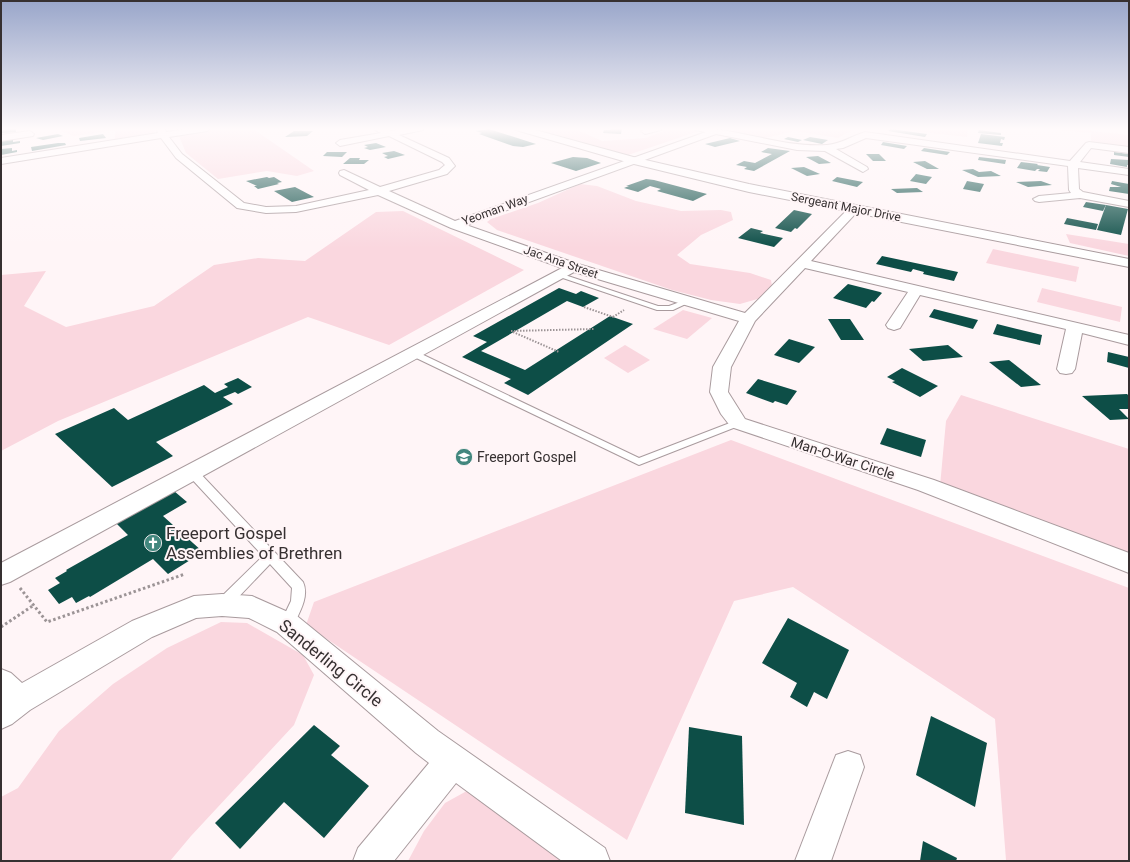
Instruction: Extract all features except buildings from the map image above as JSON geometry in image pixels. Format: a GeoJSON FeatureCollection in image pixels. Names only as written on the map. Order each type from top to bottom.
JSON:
{"type":"FeatureCollection","features":[{"type":"Feature","properties":{"kind":"street"},"geometry":{"type":"LineString","coordinates":[[194,168],[241,206],[266,210],[296,209],[379,191],[425,178],[443,172],[447,168]]}},
{"type":"Feature","properties":{"kind":"street","name":"Yeoman Way"},"geometry":{"type":"LineString","coordinates":[[455,225],[614,168]]}},
{"type":"Feature","properties":{"kind":"street","name":"Sergeant Major Drive"},"geometry":{"type":"LineString","coordinates":[[665,168],[749,188],[1129,263]]}},
{"type":"Feature","properties":{"kind":"street"},"geometry":{"type":"LineString","coordinates":[[1073,168],[1074,190],[1080,195]]}},
{"type":"Feature","properties":{"kind":"street"},"geometry":{"type":"LineString","coordinates":[[1103,168],[1129,172]]}},
{"type":"Feature","properties":{"kind":"street","name":"Jac Ana Street"},"geometry":{"type":"LineString","coordinates":[[344,173],[379,191],[455,225],[566,271],[688,301],[748,319]]}},
{"type":"Feature","properties":{"kind":"street"},"geometry":{"type":"LineString","coordinates":[[1039,199],[1080,195],[1129,204]]}},
{"type":"Feature","properties":{"kind":"street"},"geometry":{"type":"LineString","coordinates":[[738,423],[719,392],[722,367],[748,319],[854,209]]}},
{"type":"Feature","properties":{"kind":"street"},"geometry":{"type":"LineString","coordinates":[[802,263],[1129,340]]}},
{"type":"Feature","properties":{"kind":"street"},"geometry":{"type":"LineString","coordinates":[[4,573],[566,271]]}},
{"type":"Feature","properties":{"kind":"street"},"geometry":{"type":"LineString","coordinates":[[894,325],[916,290]]}},
{"type":"Feature","properties":{"kind":"street"},"geometry":{"type":"LineString","coordinates":[[1066,369],[1074,326]]}},
{"type":"Feature","properties":{"kind":"street","name":"Man-O-War Circle"},"geometry":{"type":"LineString","coordinates":[[738,423],[926,485],[1129,563]]}},
{"type":"Feature","properties":{"kind":"street","name":"Sanderling Circle"},"geometry":{"type":"LineString","coordinates":[[7,699],[142,629],[194,608],[222,605],[252,607],[287,624],[427,742],[592,861]]}},
{"type":"Feature","properties":{"kind":"street"},"geometry":{"type":"LineString","coordinates":[[371,861],[453,760]]}},
{"type":"Feature","properties":{"kind":"street"},"geometry":{"type":"LineString","coordinates":[[813,861],[848,767]]}},
{"type":"Feature","properties":{"kind":"lane"},"geometry":{"type":"LineString","coordinates":[[413,353],[639,462],[738,423]]}},
{"type":"Feature","properties":{"kind":"lane"},"geometry":{"type":"LineString","coordinates":[[192,472],[298,586],[298,601],[287,624]]}},
{"type":"Feature","properties":{"kind":"lane"},"geometry":{"type":"LineString","coordinates":[[222,605],[271,556]]}},
{"type":"Feature","properties":{"kind":"path"},"geometry":{"type":"LineString","coordinates":[[584,307],[613,317]]}},
{"type":"Feature","properties":{"kind":"path"},"geometry":{"type":"LineString","coordinates":[[559,352],[511,331],[595,328]]}},
{"type":"Feature","properties":{"kind":"path"},"geometry":{"type":"LineString","coordinates":[[4,573],[34,605],[47,622],[185,574]]}},
{"type":"Feature","properties":{"kind":"path"},"geometry":{"type":"LineString","coordinates":[[1,627],[34,605]]}},
{"type":"Feature","properties":{"kind":"shaded area"},"geometry":{"type":"Polygon","coordinates":[[[205,168],[310,168],[314,171],[297,176],[267,171],[218,179],[205,168]]]}},
{"type":"Feature","properties":{"kind":"shaded area"},"geometry":{"type":"Polygon","coordinates":[[[580,184],[597,186],[636,201],[681,211],[721,210],[731,212],[733,220],[701,235],[677,255],[690,264],[750,273],[771,280],[772,286],[761,298],[740,304],[711,300],[672,290],[497,230],[487,222],[491,219],[538,203],[580,184]]]}},
{"type":"Feature","properties":{"kind":"shaded area"},"geometry":{"type":"Polygon","coordinates":[[[403,211],[524,270],[389,345],[308,317],[58,421],[1,451],[1,275],[46,271],[24,306],[66,327],[154,306],[214,265],[258,258],[305,261],[376,212],[403,211]]]}},
{"type":"Feature","properties":{"kind":"shaded area"},"geometry":{"type":"Polygon","coordinates":[[[1066,234],[1129,244],[1129,256],[1070,243],[1066,234]]]}},
{"type":"Feature","properties":{"kind":"shaded area"},"geometry":{"type":"Polygon","coordinates":[[[993,249],[1079,267],[1076,282],[986,263],[993,249]]]}},
{"type":"Feature","properties":{"kind":"shaded area"},"geometry":{"type":"Polygon","coordinates":[[[1042,288],[1122,307],[1120,322],[1037,302],[1042,288]]]}},
{"type":"Feature","properties":{"kind":"shaded area"},"geometry":{"type":"Polygon","coordinates":[[[683,310],[712,318],[687,339],[653,329],[683,310]]]}},
{"type":"Feature","properties":{"kind":"shaded area"},"geometry":{"type":"Polygon","coordinates":[[[625,345],[650,360],[628,373],[604,358],[625,345]]]}},
{"type":"Feature","properties":{"kind":"shaded area"},"geometry":{"type":"Polygon","coordinates":[[[961,395],[1129,449],[1129,556],[940,486],[946,421],[961,395]]]}},
{"type":"Feature","properties":{"kind":"shaded area"},"geometry":{"type":"Polygon","coordinates":[[[731,440],[1129,588],[1129,861],[1006,860],[995,719],[793,587],[734,601],[627,840],[306,625],[314,602],[731,440]]]}},
{"type":"Feature","properties":{"kind":"shaded area"},"geometry":{"type":"Polygon","coordinates":[[[221,622],[247,623],[303,655],[314,675],[294,725],[191,836],[170,861],[1,861],[1,797],[18,788],[59,731],[113,684],[167,648],[221,622]]]}},
{"type":"Feature","properties":{"kind":"shaded area"},"geometry":{"type":"Polygon","coordinates":[[[474,787],[565,861],[408,861],[424,831],[445,803],[474,787]]]}},
{"type":"Feature","properties":{"kind":"place","name":"Freeport Gospel"},"geometry":{"type":"Point","coordinates":[464,457]}},
{"type":"Feature","properties":{"kind":"place","name":"Freeport Gospel Assemblies of Brethren"},"geometry":{"type":"Point","coordinates":[153,543]}}]}
